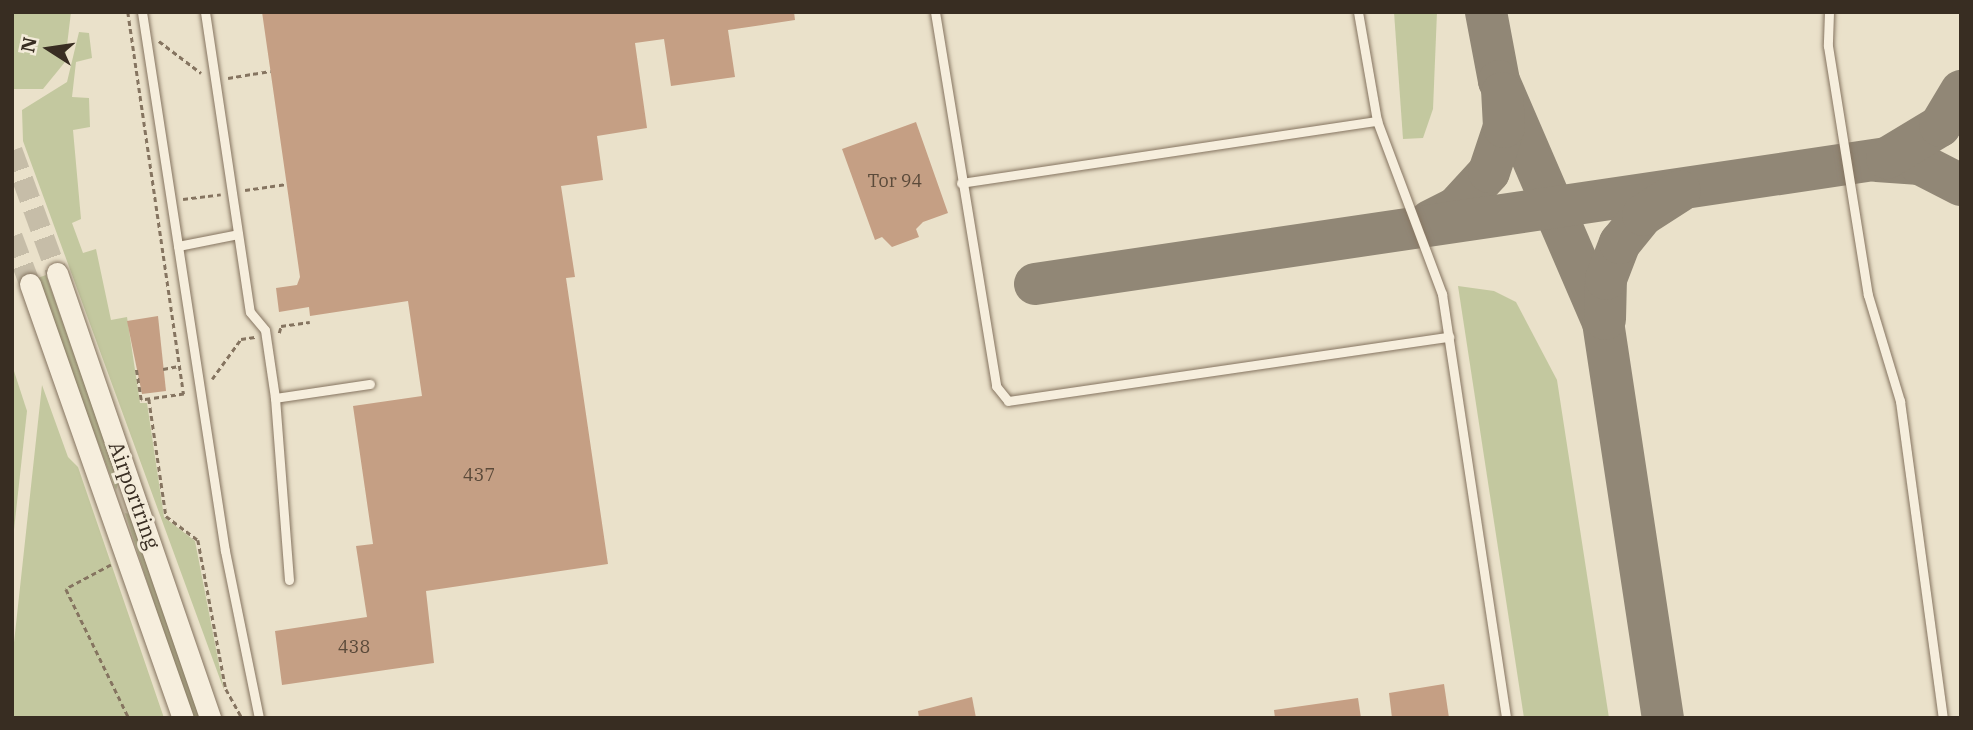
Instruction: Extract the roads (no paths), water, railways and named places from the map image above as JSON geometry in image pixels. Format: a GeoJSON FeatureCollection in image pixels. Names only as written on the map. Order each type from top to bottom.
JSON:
{"type":"FeatureCollection","features":[{"type":"Feature","properties":{"kind":"street","name":"Airportring"},"geometry":{"type":"LineString","coordinates":[[57,273],[210,718]]}},
{"type":"Feature","properties":{"kind":"street","name":"Airportring"},"geometry":{"type":"LineString","coordinates":[[30,284],[183,718]]}},
{"type":"Feature","properties":{"kind":"lane"},"geometry":{"type":"LineString","coordinates":[[142,12],[225,551],[259,718]]}},
{"type":"Feature","properties":{"kind":"lane"},"geometry":{"type":"LineString","coordinates":[[205,12],[250,312],[266,335],[275,398],[289,580]]}},
{"type":"Feature","properties":{"kind":"lane"},"geometry":{"type":"LineString","coordinates":[[935,12],[996,386],[1009,401],[1449,337]]}},
{"type":"Feature","properties":{"kind":"lane"},"geometry":{"type":"LineString","coordinates":[[1358,12],[1377,121],[1442,294],[1506,718]]}},
{"type":"Feature","properties":{"kind":"lane"},"geometry":{"type":"LineString","coordinates":[[1829,12],[1828,46],[1868,295],[1900,401],[1943,718]]}},
{"type":"Feature","properties":{"kind":"lane"},"geometry":{"type":"LineString","coordinates":[[961,183],[1377,121]]}},
{"type":"Feature","properties":{"kind":"lane"},"geometry":{"type":"LineString","coordinates":[[178,246],[238,234]]}},
{"type":"Feature","properties":{"kind":"lane"},"geometry":{"type":"LineString","coordinates":[[275,398],[370,384]]}},
{"type":"Feature","properties":{"kind":"tunnel"},"geometry":{"type":"LineString","coordinates":[[12,150],[57,273]]}},
{"type":"Feature","properties":{"kind":"tunnel"},"geometry":{"type":"LineString","coordinates":[[12,236],[30,284]]}}]}
